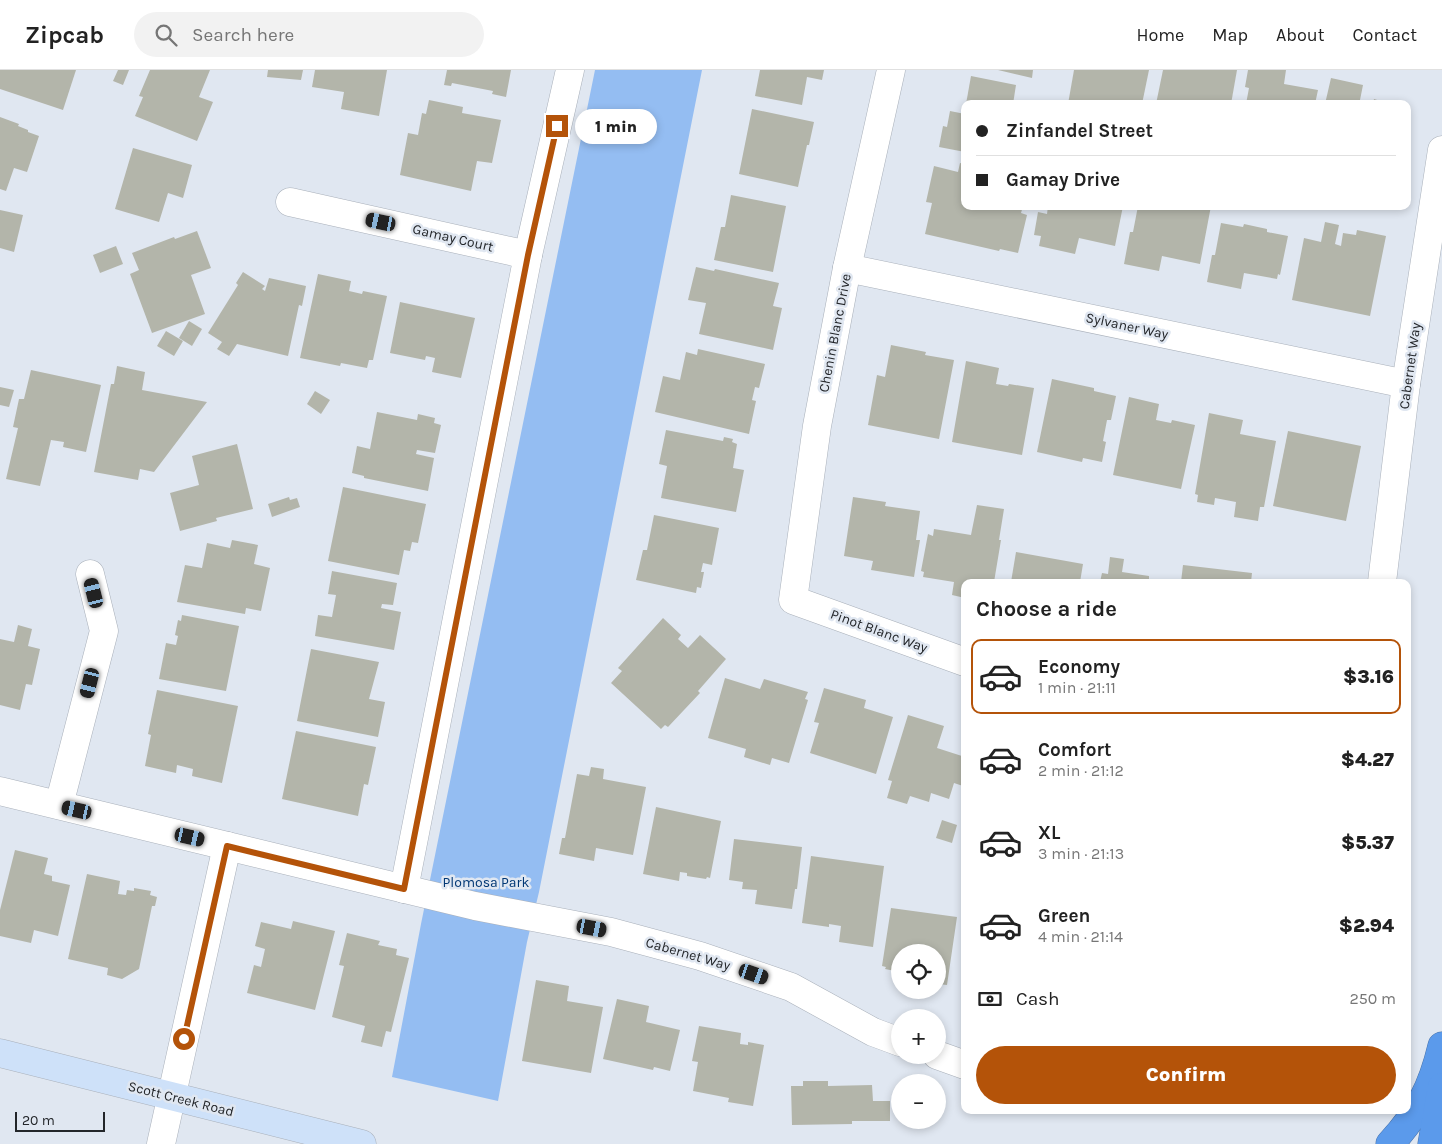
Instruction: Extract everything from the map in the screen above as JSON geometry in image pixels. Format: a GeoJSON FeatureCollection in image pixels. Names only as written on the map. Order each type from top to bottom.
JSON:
{"type":"FeatureCollection","features":[{"type":"Feature","properties":{"kind":"highway"},"geometry":{"type":"LineString","coordinates":[[1390,1144],[1408,1125],[1423,1101],[1435,1075],[1442,1046]]}},
{"type":"Feature","properties":{"kind":"highway"},"geometry":{"type":"LineString","coordinates":[[1432,1144],[1442,1087]]}},
{"type":"Feature","properties":{"kind":"main road","name":"Scott Creek Road"},"geometry":{"type":"LineString","coordinates":[[0,1053],[362,1144]]}},
{"type":"Feature","properties":{"kind":"street"},"geometry":{"type":"LineString","coordinates":[[404,889],[528,255],[570,70]]}},
{"type":"Feature","properties":{"kind":"street","name":"Chenin Blanc Drive"},"geometry":{"type":"LineString","coordinates":[[793,600],[817,426],[848,268],[891,70]]}},
{"type":"Feature","properties":{"kind":"street","name":"Cabernet Way"},"geometry":{"type":"LineString","coordinates":[[1382,579],[1406,384],[1442,150]]}},
{"type":"Feature","properties":{"kind":"street","name":"Gamay Court"},"geometry":{"type":"LineString","coordinates":[[290,202],[528,255]]}},
{"type":"Feature","properties":{"kind":"street","name":"Sylvaner Way"},"geometry":{"type":"LineString","coordinates":[[848,268],[1406,384]]}},
{"type":"Feature","properties":{"kind":"street"},"geometry":{"type":"LineString","coordinates":[[58,805],[104,631],[90,574]]}},
{"type":"Feature","properties":{"kind":"street","name":"Pinot Blanc Way"},"geometry":{"type":"LineString","coordinates":[[793,600],[961,661]]}},
{"type":"Feature","properties":{"kind":"street","name":"Cabernet Way"},"geometry":{"type":"LineString","coordinates":[[0,791],[475,906],[611,932],[700,956],[791,987],[873,1032],[891,1039]]}},
{"type":"Feature","properties":{"kind":"street"},"geometry":{"type":"LineString","coordinates":[[161,1144],[227,846]]}},
{"type":"Feature","properties":{"kind":"street"},"geometry":{"type":"LineString","coordinates":[[946,1058],[961,1064]]}},
{"type":"Feature","properties":{"kind":"green space","name":"Plomosa Park"},"geometry":{"type":"Polygon","coordinates":[[[595,70],[702,70],[539,892],[527,942],[498,1101],[392,1077],[421,924],[595,70]]]}},
{"type":"Feature","properties":{"kind":"building"},"geometry":{"type":"Polygon","coordinates":[[[0,70],[76,70],[63,110],[0,89],[0,70]]]}},
{"type":"Feature","properties":{"kind":"building"},"geometry":{"type":"Polygon","coordinates":[[[118,70],[129,70],[123,85],[113,81],[118,70]]]}},
{"type":"Feature","properties":{"kind":"building"},"geometry":{"type":"Polygon","coordinates":[[[150,70],[210,70],[199,97],[213,102],[197,141],[135,116],[143,97],[139,96],[150,70]]]}},
{"type":"Feature","properties":{"kind":"building"},"geometry":{"type":"Polygon","coordinates":[[[268,70],[303,70],[301,80],[267,77],[268,70]]]}},
{"type":"Feature","properties":{"kind":"building"},"geometry":{"type":"Polygon","coordinates":[[[315,70],[387,70],[379,116],[341,109],[344,92],[312,87],[315,70]]]}},
{"type":"Feature","properties":{"kind":"building"},"geometry":{"type":"Polygon","coordinates":[[[447,70],[511,70],[506,97],[492,94],[493,91],[452,83],[451,86],[444,85],[447,70]]]}},
{"type":"Feature","properties":{"kind":"building"},"geometry":{"type":"Polygon","coordinates":[[[760,70],[824,70],[822,80],[807,77],[802,105],[755,96],[760,70]]]}},
{"type":"Feature","properties":{"kind":"building"},"geometry":{"type":"Polygon","coordinates":[[[998,70],[1033,70],[1032,78],[998,70]]]}},
{"type":"Feature","properties":{"kind":"building"},"geometry":{"type":"Polygon","coordinates":[[[1074,70],[1149,70],[1143,100],[1069,100],[1074,70]]]}},
{"type":"Feature","properties":{"kind":"building"},"geometry":{"type":"Polygon","coordinates":[[[1163,70],[1237,70],[1232,100],[1157,100],[1163,70]]]}},
{"type":"Feature","properties":{"kind":"building"},"geometry":{"type":"Polygon","coordinates":[[[1248,70],[1286,70],[1284,84],[1318,90],[1316,100],[1247,100],[1249,88],[1245,87],[1248,70]]]}},
{"type":"Feature","properties":{"kind":"building"},"geometry":{"type":"Polygon","coordinates":[[[971,76],[1016,85],[1014,100],[967,100],[971,76]]]}},
{"type":"Feature","properties":{"kind":"building"},"geometry":{"type":"Polygon","coordinates":[[[1331,78],[1363,85],[1360,100],[1326,100],[1331,78]]]}},
{"type":"Feature","properties":{"kind":"building"},"geometry":{"type":"Polygon","coordinates":[[[429,100],[463,107],[462,113],[501,120],[492,163],[477,161],[471,191],[400,175],[408,133],[418,135],[422,113],[426,114],[429,100]]]}},
{"type":"Feature","properties":{"kind":"building"},"geometry":{"type":"Polygon","coordinates":[[[752,109],[814,122],[798,187],[739,174],[752,109]]]}},
{"type":"Feature","properties":{"kind":"building"},"geometry":{"type":"Polygon","coordinates":[[[950,111],[961,113],[961,151],[939,147],[943,126],[947,127],[950,111]]]}},
{"type":"Feature","properties":{"kind":"building"},"geometry":{"type":"Polygon","coordinates":[[[0,117],[19,124],[18,126],[28,130],[28,132],[39,136],[27,172],[14,168],[6,191],[0,189],[0,117]]]}},
{"type":"Feature","properties":{"kind":"building"},"geometry":{"type":"Polygon","coordinates":[[[133,148],[192,165],[183,198],[168,193],[159,222],[115,209],[133,148]]]}},
{"type":"Feature","properties":{"kind":"building"},"geometry":{"type":"Polygon","coordinates":[[[961,163],[961,210],[1022,210],[1021,213],[1027,215],[1018,253],[1000,249],[999,251],[925,234],[932,203],[926,202],[934,166],[958,172],[961,163]]]}},
{"type":"Feature","properties":{"kind":"building"},"geometry":{"type":"Polygon","coordinates":[[[731,195],[786,206],[773,272],[714,260],[721,227],[725,227],[731,195]]]}},
{"type":"Feature","properties":{"kind":"building"},"geometry":{"type":"Polygon","coordinates":[[[0,210],[23,215],[14,252],[0,248],[0,210]]]}},
{"type":"Feature","properties":{"kind":"building"},"geometry":{"type":"Polygon","coordinates":[[[1048,210],[1122,210],[1115,246],[1079,238],[1075,254],[1039,246],[1041,236],[1034,235],[1038,212],[1047,214],[1048,210]]]}},
{"type":"Feature","properties":{"kind":"building"},"geometry":{"type":"Polygon","coordinates":[[[1137,210],[1210,210],[1200,264],[1162,256],[1159,271],[1124,264],[1130,232],[1133,232],[1137,210]]]}},
{"type":"Feature","properties":{"kind":"building"},"geometry":{"type":"Polygon","coordinates":[[[1325,222],[1339,225],[1335,244],[1341,246],[1343,233],[1356,235],[1357,230],[1386,236],[1370,316],[1292,300],[1304,238],[1321,242],[1325,222]]]}},
{"type":"Feature","properties":{"kind":"building"},"geometry":{"type":"Polygon","coordinates":[[[1221,223],[1243,227],[1244,224],[1267,229],[1267,232],[1288,236],[1280,275],[1278,274],[1277,279],[1244,273],[1241,289],[1207,282],[1212,255],[1215,255],[1221,223]]]}},
{"type":"Feature","properties":{"kind":"building"},"geometry":{"type":"Polygon","coordinates":[[[197,231],[211,268],[191,275],[205,314],[152,333],[130,274],[139,270],[132,253],[174,237],[175,239],[197,231]]]}},
{"type":"Feature","properties":{"kind":"building"},"geometry":{"type":"Polygon","coordinates":[[[116,246],[123,264],[100,273],[93,255],[116,246]]]}},
{"type":"Feature","properties":{"kind":"building"},"geometry":{"type":"Polygon","coordinates":[[[696,267],[714,271],[715,269],[779,283],[773,306],[782,308],[773,350],[699,334],[706,303],[688,300],[696,267]]]}},
{"type":"Feature","properties":{"kind":"building"},"geometry":{"type":"Polygon","coordinates":[[[243,272],[265,286],[262,289],[265,291],[269,278],[306,286],[302,306],[299,305],[288,356],[237,344],[229,356],[217,349],[222,342],[208,333],[238,285],[236,283],[243,272]]]}},
{"type":"Feature","properties":{"kind":"building"},"geometry":{"type":"Polygon","coordinates":[[[318,274],[351,281],[349,291],[362,294],[363,291],[387,296],[373,360],[369,360],[367,368],[341,363],[340,366],[300,358],[318,274]]]}},
{"type":"Feature","properties":{"kind":"building"},"geometry":{"type":"Polygon","coordinates":[[[400,302],[475,318],[461,378],[432,372],[435,358],[426,356],[425,360],[390,353],[400,302]]]}},
{"type":"Feature","properties":{"kind":"building"},"geometry":{"type":"Polygon","coordinates":[[[189,321],[202,329],[192,346],[179,338],[189,321]]]}},
{"type":"Feature","properties":{"kind":"building"},"geometry":{"type":"Polygon","coordinates":[[[166,331],[183,341],[174,356],[157,346],[166,331]]]}},
{"type":"Feature","properties":{"kind":"building"},"geometry":{"type":"Polygon","coordinates":[[[891,345],[926,352],[925,355],[954,360],[939,439],[868,425],[877,375],[885,377],[891,345]]]}},
{"type":"Feature","properties":{"kind":"building"},"geometry":{"type":"Polygon","coordinates":[[[698,349],[765,364],[759,388],[755,387],[752,400],[756,401],[749,434],[655,412],[663,376],[680,380],[686,352],[697,355],[698,349]]]}},
{"type":"Feature","properties":{"kind":"building"},"geometry":{"type":"Polygon","coordinates":[[[966,361],[999,368],[996,384],[1034,388],[1022,455],[952,442],[966,361]]]}},
{"type":"Feature","properties":{"kind":"building"},"geometry":{"type":"Polygon","coordinates":[[[117,366],[145,372],[142,390],[207,402],[154,472],[140,469],[138,480],[94,472],[111,384],[114,384],[117,366]]]}},
{"type":"Feature","properties":{"kind":"building"},"geometry":{"type":"Polygon","coordinates":[[[31,370],[101,385],[86,452],[63,447],[64,442],[51,440],[40,486],[6,479],[18,428],[13,427],[19,399],[24,399],[31,370]]]}},
{"type":"Feature","properties":{"kind":"building"},"geometry":{"type":"Polygon","coordinates":[[[1052,379],[1094,388],[1094,391],[1116,396],[1111,420],[1107,420],[1103,441],[1106,442],[1102,462],[1083,458],[1082,462],[1037,452],[1052,379]]]}},
{"type":"Feature","properties":{"kind":"building"},"geometry":{"type":"Polygon","coordinates":[[[0,387],[14,390],[9,407],[0,405],[0,387]]]}},
{"type":"Feature","properties":{"kind":"building"},"geometry":{"type":"Polygon","coordinates":[[[315,391],[330,400],[321,414],[307,404],[315,391]]]}},
{"type":"Feature","properties":{"kind":"building"},"geometry":{"type":"Polygon","coordinates":[[[1129,397],[1159,404],[1156,420],[1171,423],[1172,420],[1195,425],[1181,489],[1113,475],[1129,397]]]}},
{"type":"Feature","properties":{"kind":"building"},"geometry":{"type":"Polygon","coordinates":[[[377,412],[417,420],[418,414],[435,418],[434,423],[441,425],[435,453],[417,450],[416,454],[434,458],[428,491],[364,478],[364,476],[352,473],[357,446],[370,449],[377,412]]]}},
{"type":"Feature","properties":{"kind":"building"},"geometry":{"type":"Polygon","coordinates":[[[1209,413],[1243,420],[1240,434],[1276,441],[1264,507],[1260,507],[1258,521],[1234,517],[1236,502],[1215,498],[1214,505],[1197,502],[1198,495],[1195,494],[1209,413]]]}},
{"type":"Feature","properties":{"kind":"building"},"geometry":{"type":"Polygon","coordinates":[[[666,430],[723,441],[724,437],[733,439],[732,442],[737,444],[733,468],[744,470],[736,512],[661,498],[667,466],[659,464],[666,430]]]}},
{"type":"Feature","properties":{"kind":"building"},"geometry":{"type":"Polygon","coordinates":[[[1288,431],[1361,446],[1346,521],[1273,506],[1288,431]]]}},
{"type":"Feature","properties":{"kind":"building"},"geometry":{"type":"Polygon","coordinates":[[[237,444],[253,509],[216,518],[217,521],[180,531],[170,493],[199,485],[192,456],[237,444]]]}},
{"type":"Feature","properties":{"kind":"building"},"geometry":{"type":"Polygon","coordinates":[[[343,487],[426,504],[418,543],[412,542],[410,551],[404,550],[399,575],[328,561],[343,487]]]}},
{"type":"Feature","properties":{"kind":"building"},"geometry":{"type":"Polygon","coordinates":[[[289,497],[290,500],[297,498],[300,507],[272,517],[268,504],[289,497]]]}},
{"type":"Feature","properties":{"kind":"building"},"geometry":{"type":"Polygon","coordinates":[[[853,497],[886,502],[885,506],[920,511],[916,540],[920,540],[914,577],[871,570],[873,561],[844,556],[853,497]]]}},
{"type":"Feature","properties":{"kind":"building"},"geometry":{"type":"Polygon","coordinates":[[[977,505],[1004,509],[994,579],[961,579],[961,597],[952,595],[954,582],[923,577],[924,572],[921,571],[928,534],[933,536],[934,529],[971,535],[977,505]]]}},
{"type":"Feature","properties":{"kind":"building"},"geometry":{"type":"Polygon","coordinates":[[[654,515],[719,528],[712,565],[703,563],[701,572],[704,572],[701,588],[697,587],[696,593],[636,580],[643,550],[647,550],[654,515]]]}},
{"type":"Feature","properties":{"kind":"building"},"geometry":{"type":"Polygon","coordinates":[[[232,540],[258,545],[254,564],[270,568],[261,611],[246,608],[245,614],[177,602],[185,565],[202,568],[207,543],[230,548],[232,540]]]}},
{"type":"Feature","properties":{"kind":"building"},"geometry":{"type":"Polygon","coordinates":[[[1016,552],[1083,564],[1080,579],[1012,579],[1016,552]]]}},
{"type":"Feature","properties":{"kind":"building"},"geometry":{"type":"Polygon","coordinates":[[[1110,557],[1124,559],[1122,572],[1149,576],[1149,579],[1101,579],[1102,573],[1108,574],[1110,557]]]}},
{"type":"Feature","properties":{"kind":"building"},"geometry":{"type":"Polygon","coordinates":[[[1183,565],[1252,573],[1251,579],[1181,579],[1183,565]]]}},
{"type":"Feature","properties":{"kind":"building"},"geometry":{"type":"Polygon","coordinates":[[[332,571],[397,583],[393,605],[382,604],[381,608],[401,612],[394,650],[315,636],[318,615],[332,617],[336,595],[328,594],[332,571]]]}},
{"type":"Feature","properties":{"kind":"building"},"geometry":{"type":"Polygon","coordinates":[[[182,615],[239,626],[226,691],[159,679],[166,643],[176,645],[178,636],[175,635],[178,620],[181,621],[182,615]]]}},
{"type":"Feature","properties":{"kind":"building"},"geometry":{"type":"Polygon","coordinates":[[[663,618],[681,635],[678,639],[688,648],[700,635],[726,659],[698,691],[700,693],[668,727],[665,725],[661,729],[611,683],[622,671],[618,668],[663,618]]]}},
{"type":"Feature","properties":{"kind":"building"},"geometry":{"type":"Polygon","coordinates":[[[18,625],[32,629],[28,646],[40,649],[32,685],[26,684],[20,710],[0,705],[0,639],[14,642],[18,625]]]}},
{"type":"Feature","properties":{"kind":"building"},"geometry":{"type":"Polygon","coordinates":[[[311,649],[379,662],[369,699],[385,702],[378,737],[297,721],[311,649]]]}},
{"type":"Feature","properties":{"kind":"building"},"geometry":{"type":"Polygon","coordinates":[[[725,678],[760,689],[764,679],[808,692],[805,699],[808,700],[789,763],[772,758],[770,765],[744,757],[746,749],[708,738],[725,678]]]}},
{"type":"Feature","properties":{"kind":"building"},"geometry":{"type":"Polygon","coordinates":[[[824,688],[866,700],[864,708],[893,717],[876,774],[810,753],[819,723],[814,722],[824,688]]]}},
{"type":"Feature","properties":{"kind":"building"},"geometry":{"type":"Polygon","coordinates":[[[157,690],[238,706],[222,783],[192,776],[193,769],[177,765],[176,773],[145,766],[151,735],[148,734],[157,690]]]}},
{"type":"Feature","properties":{"kind":"building"},"geometry":{"type":"Polygon","coordinates":[[[908,715],[944,726],[937,748],[961,756],[961,785],[954,783],[949,799],[931,793],[929,802],[910,796],[907,804],[887,798],[892,781],[888,780],[908,715]]]}},
{"type":"Feature","properties":{"kind":"building"},"geometry":{"type":"Polygon","coordinates":[[[296,731],[376,747],[368,785],[364,784],[358,816],[282,799],[296,731]]]}},
{"type":"Feature","properties":{"kind":"building"},"geometry":{"type":"Polygon","coordinates":[[[591,767],[604,769],[603,779],[646,787],[633,855],[596,848],[594,861],[559,854],[562,838],[565,838],[577,774],[589,776],[591,767]]]}},
{"type":"Feature","properties":{"kind":"building"},"geometry":{"type":"Polygon","coordinates":[[[656,807],[721,821],[710,878],[687,876],[687,873],[680,872],[679,881],[643,874],[656,807]]]}},
{"type":"Feature","properties":{"kind":"building"},"geometry":{"type":"Polygon","coordinates":[[[942,820],[957,825],[952,843],[936,838],[942,820]]]}},
{"type":"Feature","properties":{"kind":"building"},"geometry":{"type":"Polygon","coordinates":[[[734,839],[802,847],[797,889],[795,889],[792,909],[755,904],[757,890],[742,889],[743,882],[729,880],[734,839]]]}},
{"type":"Feature","properties":{"kind":"building"},"geometry":{"type":"Polygon","coordinates":[[[15,850],[48,858],[44,874],[52,876],[52,881],[70,885],[58,936],[34,930],[31,943],[0,936],[0,910],[15,850]]]}},
{"type":"Feature","properties":{"kind":"building"},"geometry":{"type":"Polygon","coordinates":[[[811,856],[884,866],[873,947],[839,942],[841,926],[829,924],[829,927],[802,923],[811,856]]]}},
{"type":"Feature","properties":{"kind":"building"},"geometry":{"type":"Polygon","coordinates":[[[87,874],[120,881],[118,894],[126,895],[127,890],[134,891],[134,888],[151,891],[150,895],[157,897],[155,906],[152,906],[139,969],[122,979],[107,975],[108,968],[68,959],[87,874]]]}},
{"type":"Feature","properties":{"kind":"building"},"geometry":{"type":"Polygon","coordinates":[[[891,908],[957,917],[947,985],[946,944],[891,944],[891,970],[882,966],[891,908]]]}},
{"type":"Feature","properties":{"kind":"building"},"geometry":{"type":"Polygon","coordinates":[[[293,921],[335,931],[315,1010],[247,993],[254,965],[261,967],[265,949],[255,946],[261,922],[291,929],[293,921]]]}},
{"type":"Feature","properties":{"kind":"building"},"geometry":{"type":"Polygon","coordinates":[[[347,933],[380,941],[378,945],[397,949],[396,955],[409,958],[391,1032],[386,1031],[382,1047],[361,1042],[365,1026],[332,1017],[344,966],[339,965],[347,933]]]}},
{"type":"Feature","properties":{"kind":"building"},"geometry":{"type":"Polygon","coordinates":[[[536,980],[569,986],[567,1001],[603,1007],[591,1073],[522,1061],[536,980]]]}},
{"type":"Feature","properties":{"kind":"building"},"geometry":{"type":"Polygon","coordinates":[[[617,999],[649,1006],[646,1022],[680,1030],[670,1071],[654,1067],[653,1070],[603,1059],[617,999]]]}},
{"type":"Feature","properties":{"kind":"building"},"geometry":{"type":"Polygon","coordinates":[[[699,1026],[741,1033],[740,1044],[748,1045],[748,1042],[764,1045],[753,1106],[728,1102],[729,1098],[693,1091],[698,1062],[692,1061],[699,1026]]]}},
{"type":"Feature","properties":{"kind":"building"},"geometry":{"type":"Polygon","coordinates":[[[803,1081],[828,1081],[828,1086],[872,1085],[873,1101],[890,1101],[890,1121],[852,1121],[852,1124],[792,1125],[791,1086],[803,1086],[803,1081]]]}},
{"type":"Feature","properties":{"kind":"route"},"geometry":{"type":"LineString","coordinates":[[184,1039],[227,846],[404,889],[528,255],[557,126]]}}]}
